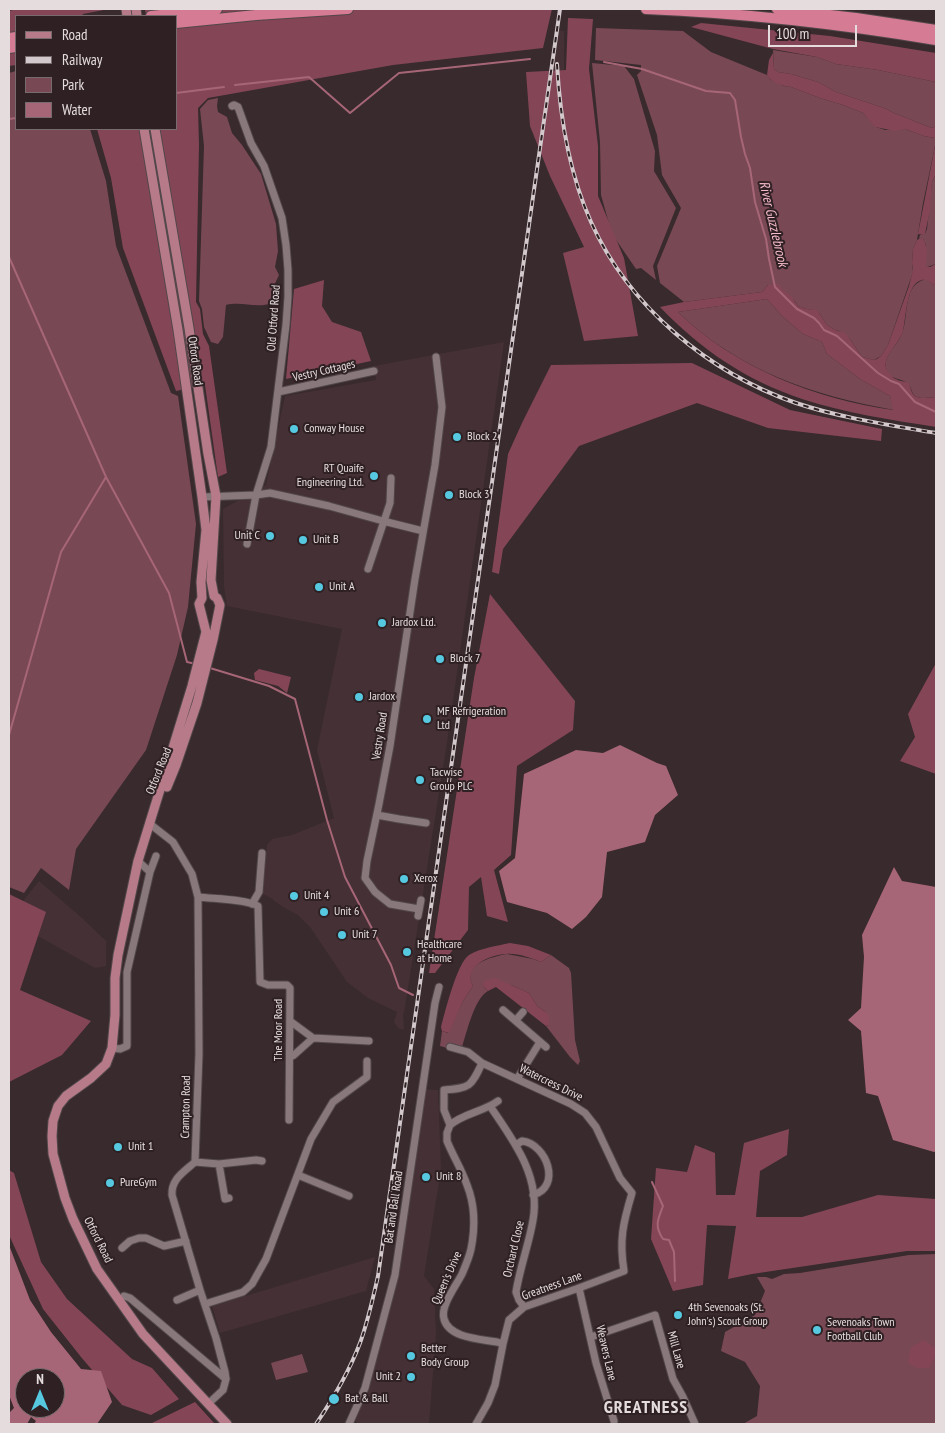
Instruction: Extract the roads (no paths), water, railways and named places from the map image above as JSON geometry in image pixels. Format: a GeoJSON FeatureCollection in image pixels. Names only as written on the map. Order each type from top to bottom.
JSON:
{"type":"FeatureCollection","features":[{"type":"Feature","properties":{"kind":"highway"},"geometry":{"type":"LineString","coordinates":[[160,15],[217,9]]}},
{"type":"Feature","properties":{"kind":"highway"},"geometry":{"type":"LineString","coordinates":[[178,24],[256,15],[348,9]]}},
{"type":"Feature","properties":{"kind":"highway"},"geometry":{"type":"LineString","coordinates":[[646,9],[812,23],[936,40]]}},
{"type":"Feature","properties":{"kind":"highway"},"geometry":{"type":"LineString","coordinates":[[777,9],[936,30]]}},
{"type":"Feature","properties":{"kind":"main road","name":"Otford Road"},"geometry":{"type":"LineString","coordinates":[[144,130],[178,330],[202,497],[206,530],[201,582],[202,598],[199,604],[206,632],[192,686],[138,861],[118,955],[115,978],[115,1015],[112,1048],[106,1064],[91,1078],[66,1096],[58,1106],[53,1121],[53,1154],[65,1198],[97,1269],[143,1334],[227,1424]]}},
{"type":"Feature","properties":{"kind":"main road","name":"Otford Road"},"geometry":{"type":"LineString","coordinates":[[150,824],[176,766],[196,703],[213,640],[220,605],[214,596],[211,580],[216,496],[155,130]]}},
{"type":"Feature","properties":{"kind":"main road"},"geometry":{"type":"LineString","coordinates":[[202,598],[209,594],[214,596]]}},
{"type":"Feature","properties":{"kind":"main road"},"geometry":{"type":"LineString","coordinates":[[201,612],[206,616],[210,616],[218,611]]}},
{"type":"Feature","properties":{"kind":"street","name":"Old Otford Road"},"geometry":{"type":"LineString","coordinates":[[232,106],[236,106],[239,110],[251,143],[264,166],[282,218],[286,244],[288,297],[271,447],[256,495],[247,544]]}},
{"type":"Feature","properties":{"kind":"street","name":"Vestry Road"},"geometry":{"type":"LineString","coordinates":[[421,900],[419,913],[390,904],[375,892],[365,878],[366,861],[390,746],[423,531],[435,466],[442,406],[436,357]]}},
{"type":"Feature","properties":{"kind":"street","name":"Vestry Cottages"},"geometry":{"type":"LineString","coordinates":[[278,392],[374,371]]}},
{"type":"Feature","properties":{"kind":"street"},"geometry":{"type":"LineString","coordinates":[[368,569],[390,503],[391,478]]}},
{"type":"Feature","properties":{"kind":"street"},"geometry":{"type":"LineString","coordinates":[[202,497],[270,493],[329,506],[423,531]]}},
{"type":"Feature","properties":{"kind":"street"},"geometry":{"type":"LineString","coordinates":[[377,815],[426,823]]}},
{"type":"Feature","properties":{"kind":"street","name":"Crampton Road"},"geometry":{"type":"LineString","coordinates":[[150,824],[173,842],[192,874],[198,897],[199,1054],[195,1162]]}},
{"type":"Feature","properties":{"kind":"street"},"geometry":{"type":"LineString","coordinates":[[198,897],[252,904],[260,892],[262,853]]}},
{"type":"Feature","properties":{"kind":"street","name":"Otford Road"},"geometry":{"type":"LineString","coordinates":[[112,1048],[120,1049],[127,1046],[127,972],[150,872],[156,856]]}},
{"type":"Feature","properties":{"kind":"street"},"geometry":{"type":"LineString","coordinates":[[138,861],[150,872]]}},
{"type":"Feature","properties":{"kind":"street","name":"The Moor Road"},"geometry":{"type":"LineString","coordinates":[[252,904],[257,905],[259,908],[260,981],[266,985],[286,985],[289,987],[289,1120]]}},
{"type":"Feature","properties":{"kind":"street","name":"Bat and Ball Road"},"geometry":{"type":"LineString","coordinates":[[349,1424],[365,1388],[395,1275],[435,1002],[439,987]]}},
{"type":"Feature","properties":{"kind":"street"},"geometry":{"type":"LineString","coordinates":[[503,1010],[543,1044],[517,1079]]}},
{"type":"Feature","properties":{"kind":"street"},"geometry":{"type":"LineString","coordinates":[[516,1020],[523,1012]]}},
{"type":"Feature","properties":{"kind":"street"},"geometry":{"type":"LineString","coordinates":[[290,1021],[313,1038],[369,1040]]}},
{"type":"Feature","properties":{"kind":"street"},"geometry":{"type":"LineString","coordinates":[[290,1057],[313,1038]]}},
{"type":"Feature","properties":{"kind":"street","name":"Watercress Drive"},"geometry":{"type":"LineString","coordinates":[[450,1047],[468,1052],[482,1063],[572,1104],[586,1113],[596,1127],[620,1178],[632,1194],[623,1223],[621,1243],[624,1271]]}},
{"type":"Feature","properties":{"kind":"street"},"geometry":{"type":"LineString","coordinates":[[205,1304],[243,1292],[252,1284],[266,1259],[311,1139],[334,1102],[366,1077],[367,1061]]}},
{"type":"Feature","properties":{"kind":"street","name":"Queen's Drive"},"geometry":{"type":"LineString","coordinates":[[482,1063],[474,1080],[464,1088],[444,1090],[444,1110],[450,1125],[447,1141],[468,1187],[474,1215],[471,1251],[443,1314],[448,1328],[458,1334],[502,1344]]}},
{"type":"Feature","properties":{"kind":"street"},"geometry":{"type":"LineString","coordinates":[[450,1125],[463,1116],[490,1106],[498,1100]]}},
{"type":"Feature","properties":{"kind":"street","name":"Orchard Close"},"geometry":{"type":"LineString","coordinates":[[490,1106],[516,1145],[528,1172],[533,1195],[534,1218],[516,1292],[524,1307]]}},
{"type":"Feature","properties":{"kind":"street"},"geometry":{"type":"LineString","coordinates":[[516,1145],[522,1141],[532,1144],[543,1154],[547,1165],[549,1178],[547,1185],[538,1194],[533,1195]]}},
{"type":"Feature","properties":{"kind":"street"},"geometry":{"type":"LineString","coordinates":[[208,1404],[223,1390],[226,1379],[216,1338],[200,1290],[172,1190],[175,1180],[195,1162],[219,1164],[262,1161]]}},
{"type":"Feature","properties":{"kind":"street"},"geometry":{"type":"LineString","coordinates":[[219,1164],[225,1199],[229,1198]]}},
{"type":"Feature","properties":{"kind":"street"},"geometry":{"type":"LineString","coordinates":[[298,1175],[349,1196]]}},
{"type":"Feature","properties":{"kind":"street"},"geometry":{"type":"LineString","coordinates":[[122,1248],[128,1237],[146,1238],[164,1246],[186,1241]]}},
{"type":"Feature","properties":{"kind":"street","name":"Greatness Lane"},"geometry":{"type":"LineString","coordinates":[[476,1424],[488,1403],[495,1385],[502,1344],[509,1320],[524,1307],[624,1271]]}},
{"type":"Feature","properties":{"kind":"street","name":"Weavers Lane"},"geometry":{"type":"LineString","coordinates":[[580,1288],[600,1378],[614,1421]]}},
{"type":"Feature","properties":{"kind":"street"},"geometry":{"type":"LineString","coordinates":[[177,1300],[200,1290]]}},
{"type":"Feature","properties":{"kind":"street"},"geometry":{"type":"LineString","coordinates":[[124,1296],[130,1298],[226,1379]]}},
{"type":"Feature","properties":{"kind":"street","name":"Mill Lane"},"geometry":{"type":"LineString","coordinates":[[591,1337],[655,1315],[673,1379],[695,1424]]}},
{"type":"Feature","properties":{"kind":"water"},"geometry":{"type":"Polygon","coordinates":[[[620,745],[666,766],[678,795],[655,815],[645,842],[607,852],[602,897],[586,917],[572,929],[547,913],[507,902],[499,871],[515,858],[524,774],[576,750],[603,753],[620,745]]]}},
{"type":"Feature","properties":{"kind":"water"},"geometry":{"type":"Polygon","coordinates":[[[894,867],[902,881],[936,887],[936,1151],[934,1152],[893,1140],[878,1096],[866,1093],[861,1031],[848,1020],[861,1008],[864,957],[862,935],[894,867]]]}},
{"type":"Feature","properties":{"kind":"water"},"geometry":{"type":"Polygon","coordinates":[[[9,1245],[30,1300],[51,1332],[81,1369],[101,1371],[112,1402],[97,1424],[34,1424],[36,1421],[32,1418],[65,1418],[65,1368],[15,1368],[15,1418],[30,1418],[27,1424],[9,1424],[9,1413],[14,1408],[9,1395],[9,1245]]]}},
{"type":"Feature","properties":{"kind":"waterway","name":"River Guzzlebrook"},"geometry":{"type":"LineString","coordinates":[[235,85],[309,77],[350,113],[399,73],[530,59]]}},
{"type":"Feature","properties":{"kind":"waterway","name":"River Guzzlebrook"},"geometry":{"type":"LineString","coordinates":[[604,62],[642,69],[706,91],[730,93],[735,100],[741,137],[750,168],[755,202],[766,239],[775,287],[797,309],[814,318],[824,330],[837,336],[878,373],[899,384],[915,402],[936,412]]}},
{"type":"Feature","properties":{"kind":"waterway","name":"River Guzzlebrook"},"geometry":{"type":"LineString","coordinates":[[178,93],[224,87]]}},
{"type":"Feature","properties":{"kind":"waterway","name":"River Guzzlebrook"},"geometry":{"type":"LineString","coordinates":[[9,119],[15,118]]}},
{"type":"Feature","properties":{"kind":"waterway"},"geometry":{"type":"LineString","coordinates":[[9,257],[106,477],[61,552],[9,735]]}},
{"type":"Feature","properties":{"kind":"waterway"},"geometry":{"type":"LineString","coordinates":[[106,477],[169,593],[187,662],[196,664]]}},
{"type":"Feature","properties":{"kind":"waterway"},"geometry":{"type":"LineString","coordinates":[[210,668],[269,686],[295,699],[327,820],[345,877],[391,965],[399,988],[413,995]]}},
{"type":"Feature","properties":{"kind":"waterway"},"geometry":{"type":"LineString","coordinates":[[652,1182],[663,1206],[658,1219],[658,1230],[663,1239],[669,1240],[674,1252],[675,1281]]}},
{"type":"Feature","properties":{"kind":"railway"},"geometry":{"type":"LineString","coordinates":[[316,1424],[356,1354],[370,1310],[378,1276],[560,9]]}},
{"type":"Feature","properties":{"kind":"railway"},"geometry":{"type":"LineString","coordinates":[[557,64],[563,125],[571,165],[583,203],[607,253],[627,282],[650,309],[675,333],[703,355],[733,374],[764,390],[796,403],[830,413],[936,433]]}},
{"type":"Feature","properties":{"kind":"place","name":"Conway House"},"geometry":{"type":"Point","coordinates":[294,429]}},
{"type":"Feature","properties":{"kind":"place","name":"Block 2"},"geometry":{"type":"Point","coordinates":[457,437]}},
{"type":"Feature","properties":{"kind":"place","name":"RT Quaife Engineering Ltd."},"geometry":{"type":"Point","coordinates":[374,476]}},
{"type":"Feature","properties":{"kind":"place","name":"Block 3"},"geometry":{"type":"Point","coordinates":[449,495]}},
{"type":"Feature","properties":{"kind":"place","name":"Unit C"},"geometry":{"type":"Point","coordinates":[270,536]}},
{"type":"Feature","properties":{"kind":"place","name":"Unit B"},"geometry":{"type":"Point","coordinates":[303,540]}},
{"type":"Feature","properties":{"kind":"place","name":"Unit A"},"geometry":{"type":"Point","coordinates":[319,587]}},
{"type":"Feature","properties":{"kind":"place","name":"Jardox Ltd."},"geometry":{"type":"Point","coordinates":[382,623]}},
{"type":"Feature","properties":{"kind":"place","name":"Block 7"},"geometry":{"type":"Point","coordinates":[440,659]}},
{"type":"Feature","properties":{"kind":"place","name":"Jardox"},"geometry":{"type":"Point","coordinates":[359,697]}},
{"type":"Feature","properties":{"kind":"place","name":"MF Refrigeration Ltd"},"geometry":{"type":"Point","coordinates":[427,719]}},
{"type":"Feature","properties":{"kind":"place","name":"Tacwise Group PLC"},"geometry":{"type":"Point","coordinates":[420,780]}},
{"type":"Feature","properties":{"kind":"place","name":"Xerox"},"geometry":{"type":"Point","coordinates":[404,879]}},
{"type":"Feature","properties":{"kind":"place","name":"Unit 4"},"geometry":{"type":"Point","coordinates":[294,896]}},
{"type":"Feature","properties":{"kind":"place","name":"Unit 6"},"geometry":{"type":"Point","coordinates":[324,912]}},
{"type":"Feature","properties":{"kind":"place","name":"Unit 7"},"geometry":{"type":"Point","coordinates":[342,935]}},
{"type":"Feature","properties":{"kind":"place","name":"Healthcare at Home"},"geometry":{"type":"Point","coordinates":[407,952]}},
{"type":"Feature","properties":{"kind":"place","name":"Unit 1"},"geometry":{"type":"Point","coordinates":[118,1147]}},
{"type":"Feature","properties":{"kind":"place","name":"Unit 8"},"geometry":{"type":"Point","coordinates":[426,1177]}},
{"type":"Feature","properties":{"kind":"place","name":"PureGym"},"geometry":{"type":"Point","coordinates":[110,1183]}},
{"type":"Feature","properties":{"kind":"place","name":"4th Sevenoaks (St. John's) Scout Group"},"geometry":{"type":"Point","coordinates":[678,1315]}},
{"type":"Feature","properties":{"kind":"place","name":"Sevenoaks Town Football Club"},"geometry":{"type":"Point","coordinates":[817,1330]}},
{"type":"Feature","properties":{"kind":"place","name":"Better Body Group"},"geometry":{"type":"Point","coordinates":[411,1356]}},
{"type":"Feature","properties":{"kind":"place","name":"Unit 2"},"geometry":{"type":"Point","coordinates":[411,1377]}},
{"type":"Feature","properties":{"kind":"place","name":"Bat & Ball"},"geometry":{"type":"Point","coordinates":[334,1399]}},
{"type":"Feature","properties":{"kind":"district","name":"GREATNESS"},"geometry":{"type":"Point","coordinates":[646,1408]}}]}
